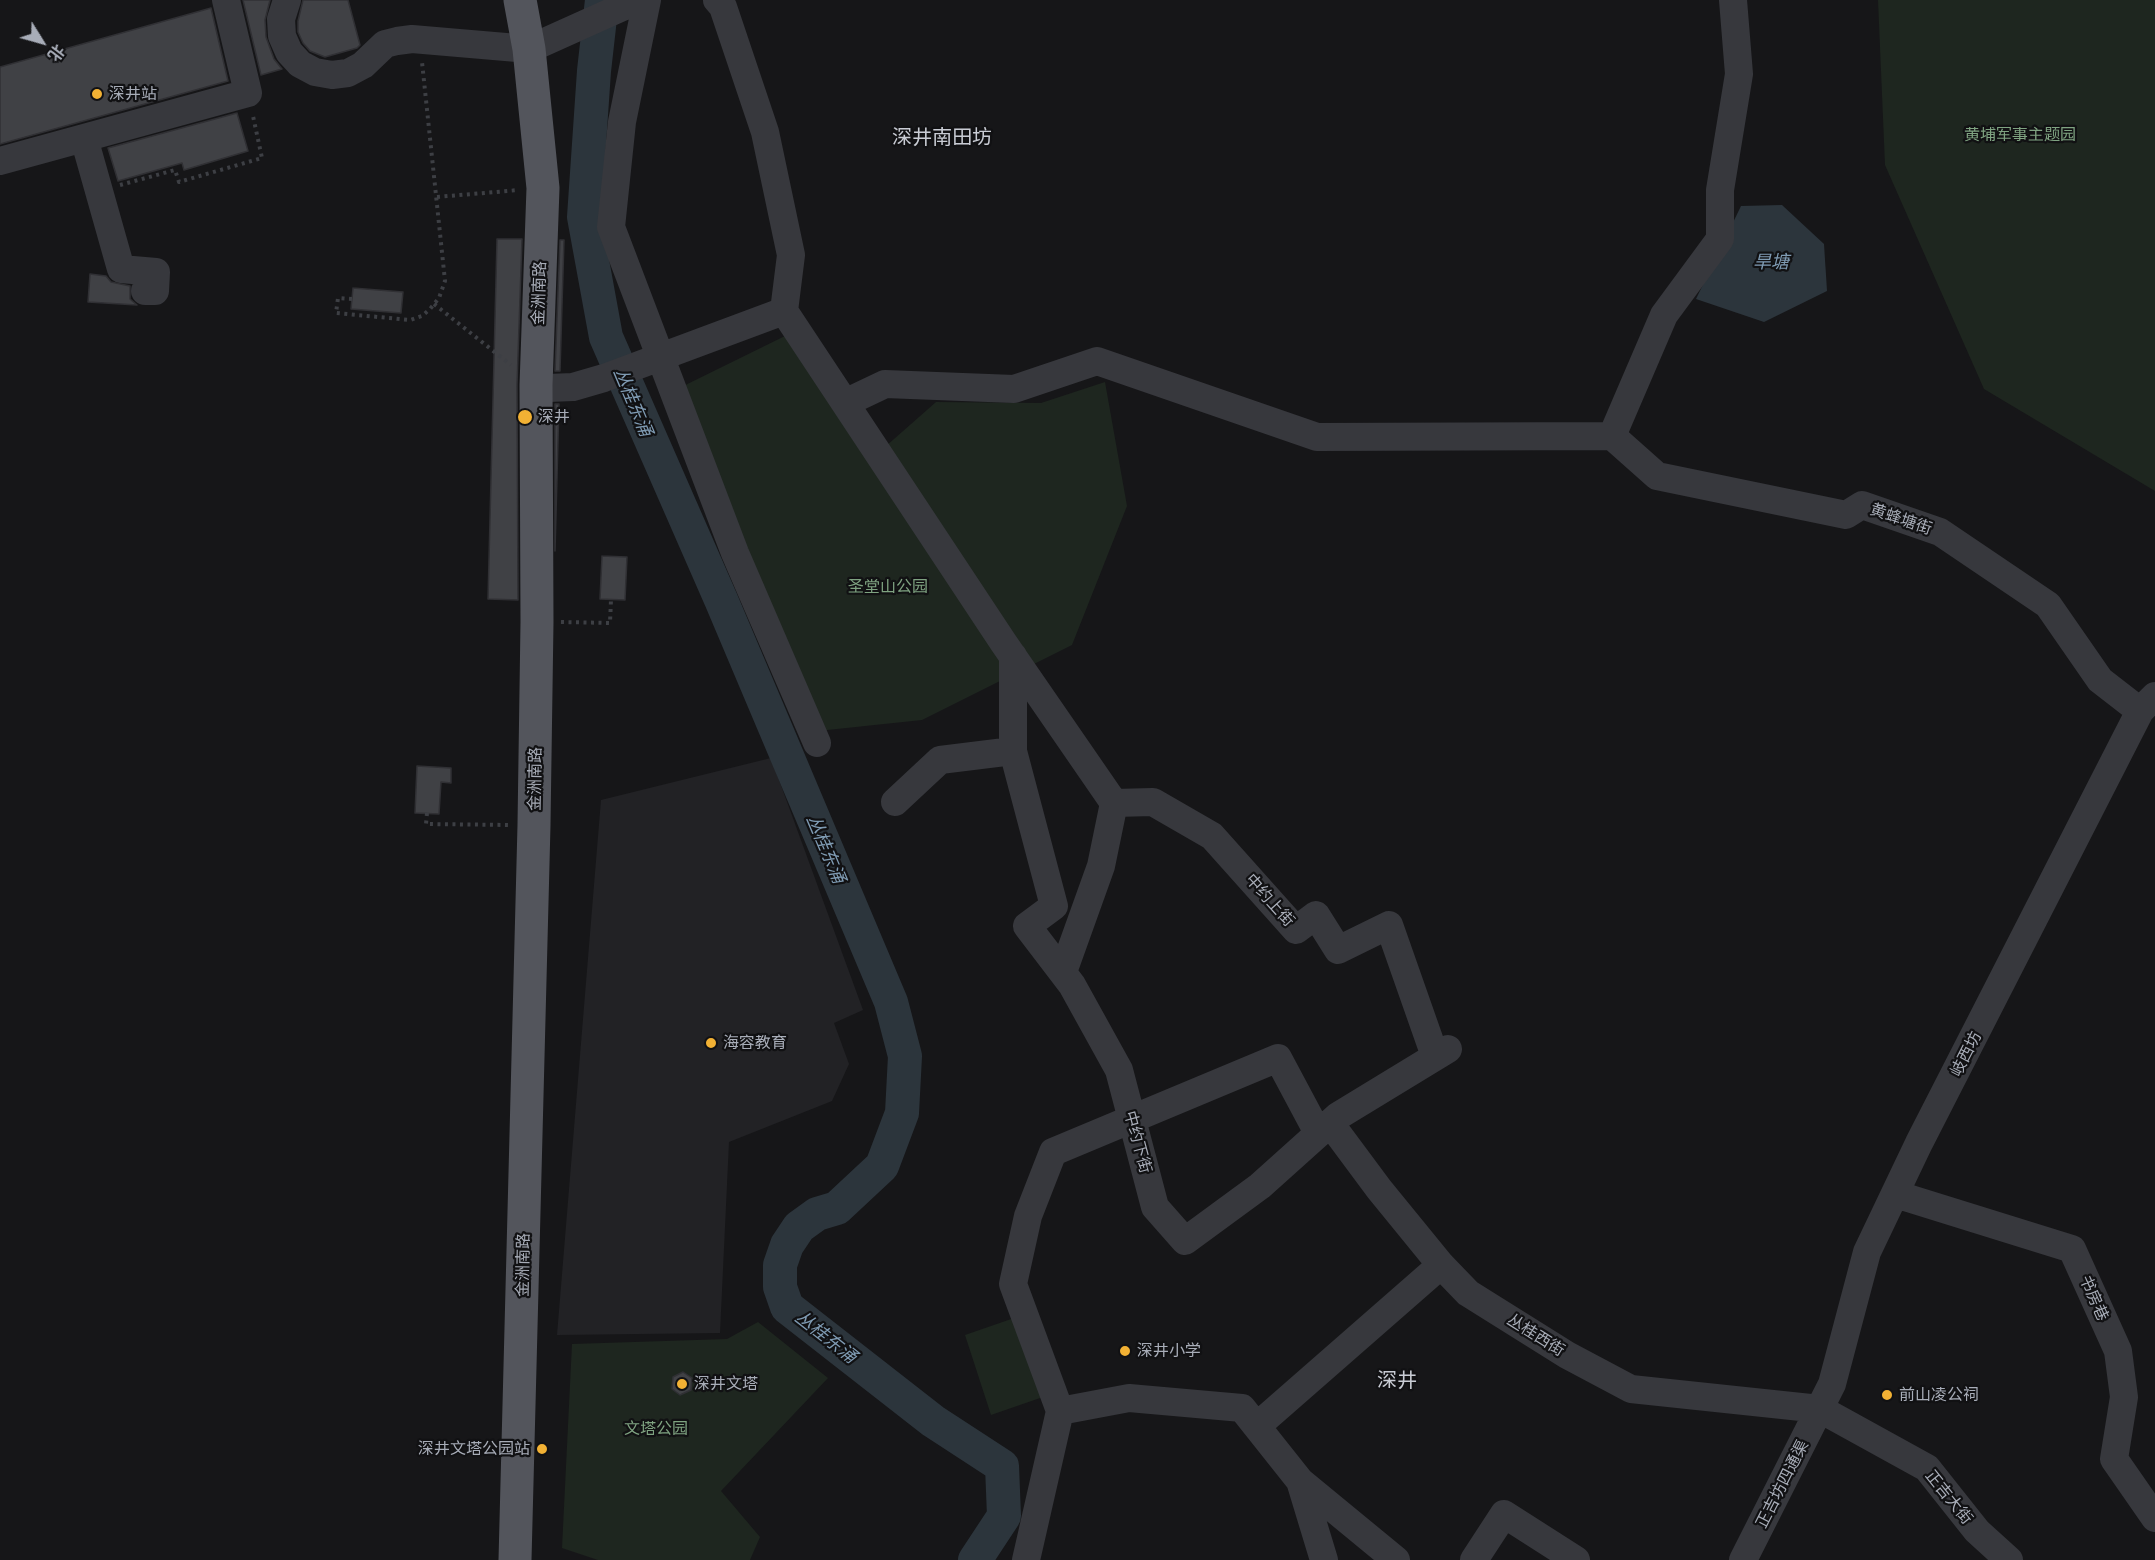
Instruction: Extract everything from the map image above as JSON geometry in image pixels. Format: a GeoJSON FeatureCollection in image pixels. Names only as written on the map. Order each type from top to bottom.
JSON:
{"type":"FeatureCollection","features":[{"type":"Feature","properties":{"kind":"main road","name":"金洲南路"},"geometry":{"type":"LineString","coordinates":[[515,1560],[534,825],[537,622],[536,385],[543,188],[529,49],[520,0]]}},
{"type":"Feature","properties":{"kind":"street"},"geometry":{"type":"LineString","coordinates":[[0,161],[248,93],[226,0]]}},
{"type":"Feature","properties":{"kind":"street"},"geometry":{"type":"LineString","coordinates":[[287,0],[281,19],[282,36],[289,52],[300,64],[315,72],[332,75],[348,73],[363,65],[385,44],[397,40],[529,49],[637,2]]}},
{"type":"Feature","properties":{"kind":"street"},"geometry":{"type":"LineString","coordinates":[[717,0],[723,7],[765,132],[791,255],[784,311],[1114,804],[1101,866],[1063,972]]}},
{"type":"Feature","properties":{"kind":"street"},"geometry":{"type":"LineString","coordinates":[[845,403],[885,384],[1014,389],[1097,361],[1317,437],[1612,436],[1664,315],[1720,239],[1720,190],[1739,74],[1733,0]]}},
{"type":"Feature","properties":{"kind":"street"},"geometry":{"type":"LineString","coordinates":[[637,2],[611,227],[649,362],[817,743]]}},
{"type":"Feature","properties":{"kind":"street"},"geometry":{"type":"LineString","coordinates":[[84,138],[121,269],[156,272],[155,291],[145,291]]}},
{"type":"Feature","properties":{"kind":"street"},"geometry":{"type":"LineString","coordinates":[[536,385],[548,388],[573,387],[604,378],[784,311]]}},
{"type":"Feature","properties":{"kind":"street","name":"黄蜂塘街"},"geometry":{"type":"LineString","coordinates":[[1612,436],[1657,476],[1846,515],[1862,505],[1940,532],[2048,605],[2100,680],[2148,703]]}},
{"type":"Feature","properties":{"kind":"street"},"geometry":{"type":"LineString","coordinates":[[895,802],[940,760],[1013,751],[1013,656]]}},
{"type":"Feature","properties":{"kind":"street","name":"岐西坊"},"geometry":{"type":"LineString","coordinates":[[1820,1409],[1832,1384],[1867,1252],[2148,703]]}},
{"type":"Feature","properties":{"kind":"street","name":"中约下街"},"geometry":{"type":"LineString","coordinates":[[1013,751],[1054,906],[1027,926],[1063,972],[1119,1070],[1155,1207],[1185,1240],[1260,1186],[1338,1116],[1442,1053]]}},
{"type":"Feature","properties":{"kind":"street","name":"中约上街"},"geometry":{"type":"LineString","coordinates":[[1114,804],[1153,802],[1212,836],[1296,930],[1316,915],[1338,950],[1389,925],[1442,1053]]}},
{"type":"Feature","properties":{"kind":"street","name":"丛桂西街"},"geometry":{"type":"LineString","coordinates":[[1131,1118],[1278,1058],[1324,1128],[1468,1293],[1567,1355],[1631,1389],[1820,1409]]}},
{"type":"Feature","properties":{"kind":"street"},"geometry":{"type":"LineString","coordinates":[[1026,1560],[1060,1411],[1012,1284],[1028,1216],[1053,1152],[1131,1118]]}},
{"type":"Feature","properties":{"kind":"street","name":"书房巷"},"geometry":{"type":"LineString","coordinates":[[1895,1194],[2072,1249],[2118,1351],[2124,1397],[2114,1459],[2155,1518]]}},
{"type":"Feature","properties":{"kind":"street"},"geometry":{"type":"LineString","coordinates":[[1257,1426],[1442,1265]]}},
{"type":"Feature","properties":{"kind":"street"},"geometry":{"type":"LineString","coordinates":[[1060,1411],[1129,1398],[1242,1408],[1300,1481],[1396,1560]]}},
{"type":"Feature","properties":{"kind":"street","name":"正吉坊四通渠"},"geometry":{"type":"LineString","coordinates":[[1743,1560],[1820,1409]]}},
{"type":"Feature","properties":{"kind":"street","name":"正吉大街"},"geometry":{"type":"LineString","coordinates":[[1820,1409],[1927,1467],[1977,1531],[2008,1560]]}},
{"type":"Feature","properties":{"kind":"street"},"geometry":{"type":"LineString","coordinates":[[1300,1481],[1324,1560]]}},
{"type":"Feature","properties":{"kind":"street"},"geometry":{"type":"LineString","coordinates":[[1474,1560],[1504,1514],[1576,1560]]}},
{"type":"Feature","properties":{"kind":"path"},"geometry":{"type":"LineString","coordinates":[[352,299],[338,298],[336,313],[410,320],[422,316],[434,304],[445,281],[420,40]]}},
{"type":"Feature","properties":{"kind":"path"},"geometry":{"type":"LineString","coordinates":[[99,191],[139,177],[176,170],[179,182],[262,158],[248,93]]}},
{"type":"Feature","properties":{"kind":"path"},"geometry":{"type":"LineString","coordinates":[[436,197],[543,188]]}},
{"type":"Feature","properties":{"kind":"path"},"geometry":{"type":"LineString","coordinates":[[434,304],[536,385]]}},
{"type":"Feature","properties":{"kind":"path"},"geometry":{"type":"LineString","coordinates":[[537,622],[610,623],[611,600]]}},
{"type":"Feature","properties":{"kind":"path"},"geometry":{"type":"LineString","coordinates":[[427,813],[426,824],[534,825]]}},
{"type":"Feature","properties":{"kind":"shaded area","name":"海容教育"},"geometry":{"type":"Polygon","coordinates":[[[771,758],[863,1010],[834,1023],[849,1064],[832,1101],[729,1142],[720,1333],[557,1335],[601,800],[771,758]]]}},
{"type":"Feature","properties":{"kind":"green space","name":"黄埔军事主题园"},"geometry":{"type":"Polygon","coordinates":[[[1878,0],[2155,0],[2155,491],[1984,389],[1885,165],[1878,0]]]}},
{"type":"Feature","properties":{"kind":"green space","name":"圣堂山公园"},"geometry":{"type":"Polygon","coordinates":[[[789,334],[877,454],[936,402],[1041,403],[1105,382],[1127,506],[1072,645],[922,720],[799,733],[661,397],[789,334]]]}},
{"type":"Feature","properties":{"kind":"green space"},"geometry":{"type":"Polygon","coordinates":[[[1017,1317],[1043,1397],[991,1415],[965,1335],[1017,1317]]]}},
{"type":"Feature","properties":{"kind":"green space","name":"文塔公园"},"geometry":{"type":"Polygon","coordinates":[[[758,1322],[828,1378],[721,1491],[760,1537],[750,1560],[598,1560],[562,1548],[572,1344],[727,1339],[758,1322]]]}},
{"type":"Feature","properties":{"kind":"water","name":"旱塘"},"geometry":{"type":"Polygon","coordinates":[[[1782,205],[1824,244],[1827,291],[1764,322],[1696,299],[1741,206],[1782,205]]]}},
{"type":"Feature","properties":{"kind":"building"},"geometry":{"type":"Polygon","coordinates":[[[243,0],[270,0],[265,20],[266,37],[274,59],[282,69],[261,75],[243,0]]]}},
{"type":"Feature","properties":{"kind":"building"},"geometry":{"type":"Polygon","coordinates":[[[303,0],[348,0],[360,45],[357,48],[325,57],[310,51],[298,32],[303,0]]]}},
{"type":"Feature","properties":{"kind":"building","name":"深井站"},"geometry":{"type":"Polygon","coordinates":[[[211,8],[228,81],[0,144],[0,67],[211,8]]]}},
{"type":"Feature","properties":{"kind":"building"},"geometry":{"type":"Polygon","coordinates":[[[237,113],[248,151],[184,170],[182,163],[118,181],[108,148],[237,113]]]}},
{"type":"Feature","properties":{"kind":"building"},"geometry":{"type":"Polygon","coordinates":[[[497,239],[522,239],[517,385],[518,600],[488,599],[497,239]]]}},
{"type":"Feature","properties":{"kind":"building"},"geometry":{"type":"Polygon","coordinates":[[[560,240],[564,240],[560,371],[555,371],[560,240]]]}},
{"type":"Feature","properties":{"kind":"building"},"geometry":{"type":"Polygon","coordinates":[[[90,274],[106,276],[111,282],[130,286],[130,299],[137,305],[88,302],[90,274]]]}},
{"type":"Feature","properties":{"kind":"building"},"geometry":{"type":"Polygon","coordinates":[[[353,288],[403,292],[401,313],[351,309],[353,288]]]}},
{"type":"Feature","properties":{"kind":"building"},"geometry":{"type":"Polygon","coordinates":[[[555,404],[559,404],[555,551],[555,404]]]}},
{"type":"Feature","properties":{"kind":"building"},"geometry":{"type":"Polygon","coordinates":[[[602,556],[627,557],[625,600],[600,599],[602,556]]]}},
{"type":"Feature","properties":{"kind":"building"},"geometry":{"type":"Polygon","coordinates":[[[417,766],[451,768],[451,783],[441,782],[439,814],[415,813],[417,766]]]}},
{"type":"Feature","properties":{"kind":"building","name":"深井文塔"},"geometry":{"type":"Polygon","coordinates":[[[683,1372],[692,1378],[691,1390],[680,1395],[672,1389],[673,1377],[683,1372]]]}},
{"type":"Feature","properties":{"kind":"waterway","name":"丛桂东涌"},"geometry":{"type":"LineString","coordinates":[[602,0],[594,71],[584,217],[606,337],[722,602],[891,1002],[905,1056],[902,1113],[882,1166],[837,1208],[817,1214],[799,1227],[787,1245],[780,1265],[780,1287],[787,1307],[933,1421],[1002,1466],[1004,1516],[975,1560]]}},
{"type":"Feature","properties":{"kind":"place","name":"深井站"},"geometry":{"type":"Point","coordinates":[97,94]}},
{"type":"Feature","properties":{"kind":"place","name":"深井"},"geometry":{"type":"Point","coordinates":[525,417]}},
{"type":"Feature","properties":{"kind":"place","name":"海容教育"},"geometry":{"type":"Point","coordinates":[711,1043]}},
{"type":"Feature","properties":{"kind":"place","name":"深井小学"},"geometry":{"type":"Point","coordinates":[1125,1351]}},
{"type":"Feature","properties":{"kind":"place","name":"深井文塔"},"geometry":{"type":"Point","coordinates":[682,1384]}},
{"type":"Feature","properties":{"kind":"place","name":"前山凌公祠"},"geometry":{"type":"Point","coordinates":[1887,1395]}},
{"type":"Feature","properties":{"kind":"place","name":"深井文塔公园站"},"geometry":{"type":"Point","coordinates":[542,1449]}},
{"type":"Feature","properties":{"kind":"district","name":"深井南田坊"},"geometry":{"type":"Point","coordinates":[942,137]}},
{"type":"Feature","properties":{"kind":"district","name":"深井"},"geometry":{"type":"Point","coordinates":[1397,1380]}}]}
